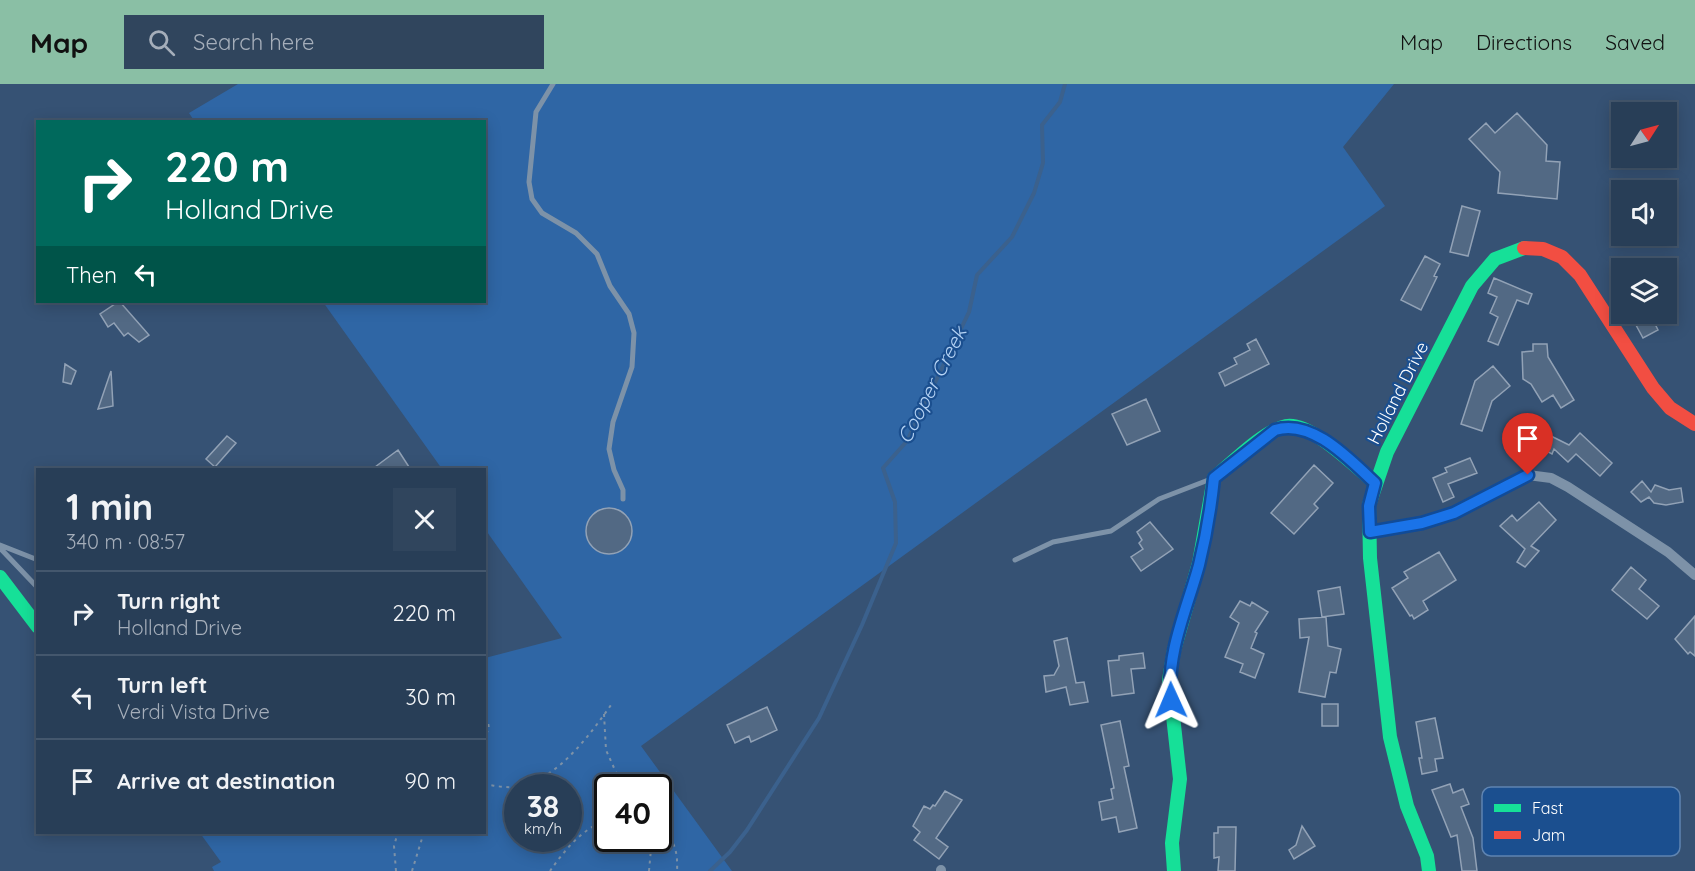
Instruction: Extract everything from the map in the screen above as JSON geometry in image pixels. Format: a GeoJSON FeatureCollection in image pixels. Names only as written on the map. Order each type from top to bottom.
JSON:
{"type":"FeatureCollection","features":[{"type":"Feature","properties":{"kind":"street","name":"Holland Drive"},"geometry":{"type":"LineString","coordinates":[[1429,871],[1427,856],[1407,806],[1390,737],[1369,506],[1375,483],[1472,286],[1495,259],[1524,248],[1543,249],[1562,256],[1580,275],[1653,388],[1670,408],[1695,424]]}},
{"type":"Feature","properties":{"kind":"street"},"geometry":{"type":"LineString","coordinates":[[1174,871],[1172,843],[1180,779],[1169,680],[1174,650],[1199,563],[1214,478],[1260,440],[1286,426],[1301,427],[1324,441],[1375,483]]}},
{"type":"Feature","properties":{"kind":"street"},"geometry":{"type":"LineString","coordinates":[[1370,532],[1422,523],[1454,513],[1528,475],[1551,478],[1668,552],[1695,575]]}},
{"type":"Feature","properties":{"kind":"street"},"geometry":{"type":"LineString","coordinates":[[0,577],[36,624]]}},
{"type":"Feature","properties":{"kind":"lane"},"geometry":{"type":"LineString","coordinates":[[553,84],[536,112],[529,182],[532,200],[542,213],[576,233],[597,254],[610,286],[629,314],[634,333],[632,367],[613,422],[609,449],[623,490],[623,499]]}},
{"type":"Feature","properties":{"kind":"lane"},"geometry":{"type":"LineString","coordinates":[[1015,560],[1053,542],[1111,531],[1159,499],[1214,478]]}},
{"type":"Feature","properties":{"kind":"lane"},"geometry":{"type":"LineString","coordinates":[[0,546],[36,559]]}},
{"type":"Feature","properties":{"kind":"lane"},"geometry":{"type":"LineString","coordinates":[[0,546],[36,586]]}},
{"type":"Feature","properties":{"kind":"path"},"geometry":{"type":"LineString","coordinates":[[486,784],[517,787],[547,774],[572,752],[611,705]]}},
{"type":"Feature","properties":{"kind":"path"},"geometry":{"type":"LineString","coordinates":[[604,714],[606,750],[617,774]]}},
{"type":"Feature","properties":{"kind":"path"},"geometry":{"type":"LineString","coordinates":[[486,720],[489,730],[486,733]]}},
{"type":"Feature","properties":{"kind":"path"},"geometry":{"type":"LineString","coordinates":[[550,871],[578,838],[594,828]]}},
{"type":"Feature","properties":{"kind":"path"},"geometry":{"type":"LineString","coordinates":[[396,871],[394,846],[397,834]]}},
{"type":"Feature","properties":{"kind":"path"},"geometry":{"type":"LineString","coordinates":[[412,871],[423,834]]}},
{"type":"Feature","properties":{"kind":"path"},"geometry":{"type":"LineString","coordinates":[[672,840],[678,854],[677,871]]}},
{"type":"Feature","properties":{"kind":"path"},"geometry":{"type":"LineString","coordinates":[[650,871],[651,852]]}},
{"type":"Feature","properties":{"kind":"shaded area"},"geometry":{"type":"Polygon","coordinates":[[[238,84],[1394,84],[1343,147],[1385,206],[641,746],[661,774],[594,774],[594,852],[672,852],[672,789],[732,871],[214,871],[212,867],[221,862],[201,834],[486,834],[486,658],[562,638],[486,530],[486,468],[441,468],[324,303],[486,303],[486,120],[194,120],[189,113],[238,84]]]}},
{"type":"Feature","properties":{"kind":"building"},"geometry":{"type":"Polygon","coordinates":[[[1517,113],[1547,145],[1546,161],[1560,162],[1557,199],[1498,193],[1500,172],[1469,139],[1486,123],[1495,133],[1517,113]]]}},
{"type":"Feature","properties":{"kind":"building"},"geometry":{"type":"Polygon","coordinates":[[[1462,206],[1480,211],[1468,256],[1450,252],[1462,206]]]}},
{"type":"Feature","properties":{"kind":"building"},"geometry":{"type":"Polygon","coordinates":[[[1425,256],[1440,264],[1434,276],[1437,277],[1421,310],[1401,300],[1425,256]]]}},
{"type":"Feature","properties":{"kind":"building"},"geometry":{"type":"Polygon","coordinates":[[[1494,278],[1532,294],[1528,304],[1517,300],[1498,345],[1488,341],[1498,317],[1490,313],[1497,297],[1488,293],[1494,278]]]}},
{"type":"Feature","properties":{"kind":"building"},"geometry":{"type":"Polygon","coordinates":[[[116,303],[121,303],[149,335],[139,342],[128,333],[124,336],[114,323],[108,327],[100,314],[116,303]]]}},
{"type":"Feature","properties":{"kind":"building"},"geometry":{"type":"Polygon","coordinates":[[[1635,324],[1655,324],[1658,330],[1643,338],[1635,324]]]}},
{"type":"Feature","properties":{"kind":"building"},"geometry":{"type":"Polygon","coordinates":[[[1256,339],[1269,364],[1225,386],[1219,373],[1237,364],[1234,358],[1250,350],[1247,344],[1256,339]]]}},
{"type":"Feature","properties":{"kind":"building"},"geometry":{"type":"Polygon","coordinates":[[[1533,344],[1547,344],[1548,357],[1574,400],[1561,408],[1553,395],[1542,402],[1531,384],[1523,379],[1522,352],[1533,351],[1533,344]]]}},
{"type":"Feature","properties":{"kind":"building"},"geometry":{"type":"Polygon","coordinates":[[[65,364],[76,371],[71,384],[63,382],[65,364]]]}},
{"type":"Feature","properties":{"kind":"building"},"geometry":{"type":"Polygon","coordinates":[[[1493,366],[1510,386],[1492,401],[1482,431],[1461,424],[1475,381],[1493,366]]]}},
{"type":"Feature","properties":{"kind":"building"},"geometry":{"type":"Polygon","coordinates":[[[111,371],[113,406],[98,409],[111,371]]]}},
{"type":"Feature","properties":{"kind":"building"},"geometry":{"type":"Polygon","coordinates":[[[1146,399],[1160,431],[1127,445],[1112,414],[1146,399]]]}},
{"type":"Feature","properties":{"kind":"building"},"geometry":{"type":"Polygon","coordinates":[[[1539,430],[1569,445],[1580,433],[1612,463],[1600,476],[1576,454],[1568,462],[1554,449],[1552,454],[1535,445],[1540,435],[1539,430]]]}},
{"type":"Feature","properties":{"kind":"building"},"geometry":{"type":"Polygon","coordinates":[[[227,436],[236,443],[215,467],[206,459],[227,436]]]}},
{"type":"Feature","properties":{"kind":"building"},"geometry":{"type":"Polygon","coordinates":[[[398,450],[410,468],[374,468],[398,450]]]}},
{"type":"Feature","properties":{"kind":"building"},"geometry":{"type":"Polygon","coordinates":[[[1470,458],[1477,473],[1448,484],[1454,497],[1443,502],[1433,478],[1447,472],[1445,468],[1470,458]]]}},
{"type":"Feature","properties":{"kind":"building"},"geometry":{"type":"Polygon","coordinates":[[[1314,465],[1333,483],[1314,504],[1318,508],[1294,534],[1271,513],[1314,465]]]}},
{"type":"Feature","properties":{"kind":"building"},"geometry":{"type":"Polygon","coordinates":[[[1642,481],[1651,492],[1655,485],[1669,490],[1681,488],[1683,502],[1666,505],[1654,503],[1649,497],[1641,502],[1631,492],[1642,481]]]}},
{"type":"Feature","properties":{"kind":"building"},"geometry":{"type":"Polygon","coordinates":[[[1539,502],[1556,520],[1531,546],[1539,551],[1525,567],[1517,562],[1525,549],[1500,526],[1512,515],[1517,521],[1539,502]]]}},
{"type":"Feature","properties":{"kind":"building"},"geometry":{"type":"Polygon","coordinates":[[[609,508],[618,509],[626,514],[631,522],[631,540],[626,548],[618,553],[609,554],[600,553],[592,548],[587,540],[586,531],[587,522],[592,514],[600,509],[609,508]]]}},
{"type":"Feature","properties":{"kind":"building"},"geometry":{"type":"Polygon","coordinates":[[[1150,522],[1173,549],[1141,571],[1131,557],[1143,549],[1139,543],[1142,540],[1137,532],[1150,522]]]}},
{"type":"Feature","properties":{"kind":"building"},"geometry":{"type":"Polygon","coordinates":[[[1439,552],[1456,580],[1423,601],[1428,610],[1414,619],[1392,588],[1408,578],[1404,572],[1439,552]]]}},
{"type":"Feature","properties":{"kind":"building"},"geometry":{"type":"Polygon","coordinates":[[[1631,567],[1646,580],[1639,589],[1659,606],[1647,619],[1612,590],[1631,567]]]}},
{"type":"Feature","properties":{"kind":"building"},"geometry":{"type":"Polygon","coordinates":[[[1340,587],[1344,614],[1322,617],[1318,591],[1340,587]]]}},
{"type":"Feature","properties":{"kind":"building"},"geometry":{"type":"Polygon","coordinates":[[[1240,601],[1250,606],[1252,602],[1268,612],[1255,632],[1257,633],[1251,648],[1264,654],[1255,678],[1240,672],[1243,664],[1225,657],[1239,623],[1230,617],[1240,601]]]}},
{"type":"Feature","properties":{"kind":"building"},"geometry":{"type":"Polygon","coordinates":[[[1695,616],[1695,656],[1690,652],[1688,654],[1675,639],[1695,616]]]}},
{"type":"Feature","properties":{"kind":"building"},"geometry":{"type":"Polygon","coordinates":[[[1326,617],[1328,646],[1341,649],[1336,673],[1330,672],[1325,697],[1299,692],[1309,637],[1300,638],[1299,619],[1326,617]]]}},
{"type":"Feature","properties":{"kind":"building"},"geometry":{"type":"Polygon","coordinates":[[[1067,638],[1076,683],[1084,682],[1088,702],[1070,705],[1066,687],[1046,692],[1044,676],[1054,675],[1059,666],[1054,641],[1067,638]]]}},
{"type":"Feature","properties":{"kind":"building"},"geometry":{"type":"Polygon","coordinates":[[[1143,653],[1145,668],[1131,669],[1134,693],[1112,696],[1108,661],[1119,660],[1119,656],[1143,653]]]}},
{"type":"Feature","properties":{"kind":"building"},"geometry":{"type":"Polygon","coordinates":[[[1322,704],[1338,704],[1338,726],[1322,726],[1322,704]]]}},
{"type":"Feature","properties":{"kind":"building"},"geometry":{"type":"Polygon","coordinates":[[[767,707],[777,730],[751,742],[749,736],[735,743],[727,725],[767,707]]]}},
{"type":"Feature","properties":{"kind":"building"},"geometry":{"type":"Polygon","coordinates":[[[1435,718],[1443,758],[1435,759],[1437,771],[1422,774],[1419,758],[1422,758],[1416,722],[1435,718]]]}},
{"type":"Feature","properties":{"kind":"building"},"geometry":{"type":"Polygon","coordinates":[[[1120,721],[1129,766],[1124,767],[1137,828],[1119,832],[1116,817],[1102,820],[1099,802],[1113,799],[1111,789],[1114,788],[1101,725],[1120,721]]]}},
{"type":"Feature","properties":{"kind":"building"},"geometry":{"type":"Polygon","coordinates":[[[1450,784],[1453,793],[1463,789],[1469,804],[1461,807],[1473,838],[1477,871],[1462,871],[1457,835],[1451,837],[1432,790],[1450,784]]]}},
{"type":"Feature","properties":{"kind":"building"},"geometry":{"type":"Polygon","coordinates":[[[945,791],[962,800],[936,838],[948,847],[939,859],[914,840],[920,832],[913,826],[924,806],[930,809],[933,805],[935,806],[945,791]]]}},
{"type":"Feature","properties":{"kind":"building"},"geometry":{"type":"Polygon","coordinates":[[[1302,826],[1315,846],[1294,859],[1289,850],[1296,845],[1302,826]]]}},
{"type":"Feature","properties":{"kind":"building"},"geometry":{"type":"Polygon","coordinates":[[[1218,827],[1236,827],[1235,871],[1218,871],[1219,857],[1214,858],[1214,833],[1218,833],[1218,827]]]}},
{"type":"Feature","properties":{"kind":"waterway","name":"Cooper Creek"},"geometry":{"type":"LineString","coordinates":[[710,871],[730,852],[747,830],[819,718],[862,625],[896,543],[895,502],[883,468],[907,441],[969,312],[977,275],[1012,237],[1034,193],[1043,163],[1042,125],[1060,102],[1065,84]]}},
{"type":"Feature","properties":{"kind":"traffic: fast"},"geometry":{"type":"LineString","coordinates":[[1429,871],[1427,856],[1407,806],[1390,737],[1370,558],[1369,505],[1387,452],[1472,286],[1495,259],[1524,248]]}},
{"type":"Feature","properties":{"kind":"traffic: fast"},"geometry":{"type":"LineString","coordinates":[[1174,871],[1172,843],[1180,779],[1169,680],[1174,650],[1199,563],[1214,478],[1268,434],[1286,426],[1296,426],[1333,447],[1375,483]]}},
{"type":"Feature","properties":{"kind":"traffic: fast"},"geometry":{"type":"LineString","coordinates":[[0,577],[36,624]]}},
{"type":"Feature","properties":{"kind":"traffic: jam"},"geometry":{"type":"LineString","coordinates":[[1524,248],[1543,249],[1562,257],[1580,275],[1653,388],[1670,408],[1695,424]]}},
{"type":"Feature","properties":{"kind":"route"},"geometry":{"type":"LineString","coordinates":[[1171,700],[1169,680],[1174,650],[1199,563],[1214,478],[1275,430],[1286,426],[1301,427],[1324,441],[1375,483],[1369,506],[1370,532],[1422,523],[1454,513],[1528,475]]}}]}
